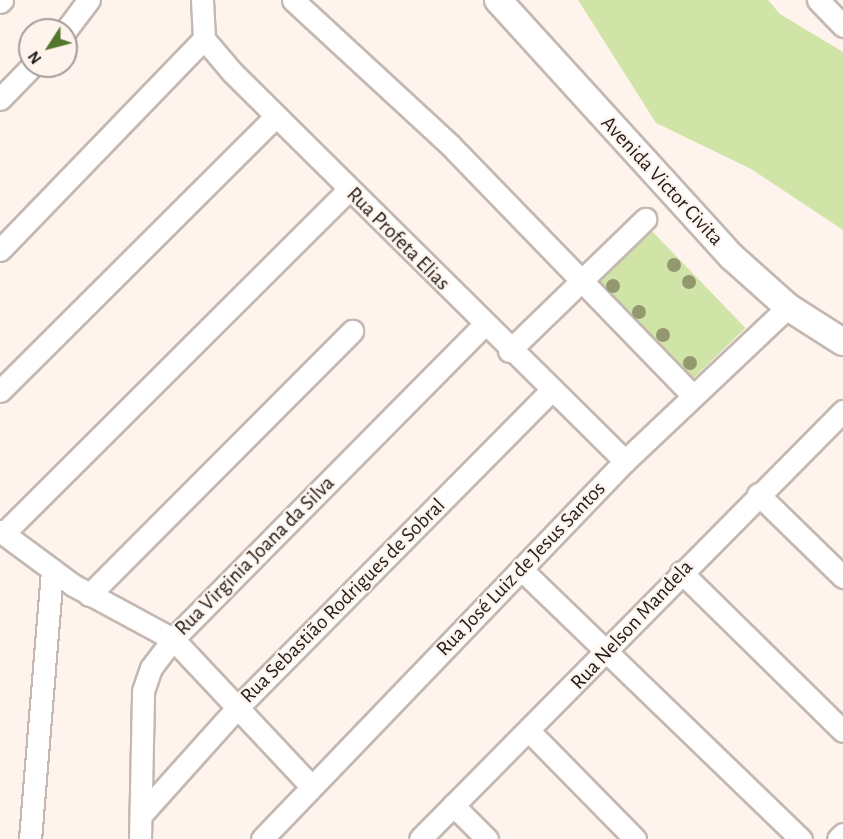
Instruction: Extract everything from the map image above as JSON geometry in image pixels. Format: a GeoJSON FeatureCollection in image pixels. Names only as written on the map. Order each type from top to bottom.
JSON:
{"type":"FeatureCollection","features":[{"type":"Feature","properties":{"kind":"main road","name":"Avenida Victor Civita"},"geometry":{"type":"LineString","coordinates":[[498,0],[732,257],[788,307],[843,342]]}},
{"type":"Feature","properties":{"kind":"street"},"geometry":{"type":"LineString","coordinates":[[75,18],[89,0]]}},
{"type":"Feature","properties":{"kind":"street"},"geometry":{"type":"LineString","coordinates":[[0,250],[204,39],[202,0]]}},
{"type":"Feature","properties":{"kind":"street"},"geometry":{"type":"LineString","coordinates":[[293,0],[443,138],[585,280],[691,394]]}},
{"type":"Feature","properties":{"kind":"street"},"geometry":{"type":"LineString","coordinates":[[818,0],[843,26]]}},
{"type":"Feature","properties":{"kind":"street","name":"Rua Profeta Elias"},"geometry":{"type":"LineString","coordinates":[[204,39],[276,116],[509,351],[625,462]]}},
{"type":"Feature","properties":{"kind":"street"},"geometry":{"type":"LineString","coordinates":[[0,99],[20,78]]}},
{"type":"Feature","properties":{"kind":"street"},"geometry":{"type":"LineString","coordinates":[[0,391],[276,116]]}},
{"type":"Feature","properties":{"kind":"street"},"geometry":{"type":"LineString","coordinates":[[310,786],[173,639],[89,595],[2,532],[349,189]]}},
{"type":"Feature","properties":{"kind":"street"},"geometry":{"type":"LineString","coordinates":[[509,351],[585,280],[645,219]]}},
{"type":"Feature","properties":{"kind":"street","name":"Rua José Luiz de Jesus Santos"},"geometry":{"type":"LineString","coordinates":[[262,839],[310,786],[691,394],[788,307]]}},
{"type":"Feature","properties":{"kind":"street","name":"Rua Virginia Joana da Silva"},"geometry":{"type":"LineString","coordinates":[[140,839],[143,691],[151,668],[173,639],[484,325]]}},
{"type":"Feature","properties":{"kind":"street"},"geometry":{"type":"LineString","coordinates":[[89,595],[352,331]]}},
{"type":"Feature","properties":{"kind":"street","name":"Rua Sebastião Rodrigues de Sobral"},"geometry":{"type":"LineString","coordinates":[[141,815],[237,708],[550,392]]}},
{"type":"Feature","properties":{"kind":"street","name":"Rua Nelson Mandela"},"geometry":{"type":"LineString","coordinates":[[420,839],[530,732],[758,494],[841,418]]}},
{"type":"Feature","properties":{"kind":"street"},"geometry":{"type":"LineString","coordinates":[[758,494],[843,577]]}},
{"type":"Feature","properties":{"kind":"street"},"geometry":{"type":"LineString","coordinates":[[30,839],[52,570]]}},
{"type":"Feature","properties":{"kind":"street"},"geometry":{"type":"LineString","coordinates":[[522,570],[801,839]]}},
{"type":"Feature","properties":{"kind":"street"},"geometry":{"type":"LineString","coordinates":[[681,572],[843,731]]}},
{"type":"Feature","properties":{"kind":"street"},"geometry":{"type":"LineString","coordinates":[[530,732],[635,839]]}},
{"type":"Feature","properties":{"kind":"street"},"geometry":{"type":"LineString","coordinates":[[453,805],[487,839]]}},
{"type":"Feature","properties":{"kind":"street"},"geometry":{"type":"LineString","coordinates":[[838,839],[843,834]]}},
{"type":"Feature","properties":{"kind":"green space"},"geometry":{"type":"Polygon","coordinates":[[[578,0],[768,0],[780,14],[843,52],[843,230],[751,169],[656,123],[578,0]]]}},
{"type":"Feature","properties":{"kind":"green space"},"geometry":{"type":"Polygon","coordinates":[[[649,228],[746,328],[691,381],[594,281],[649,228]]]}}]}
